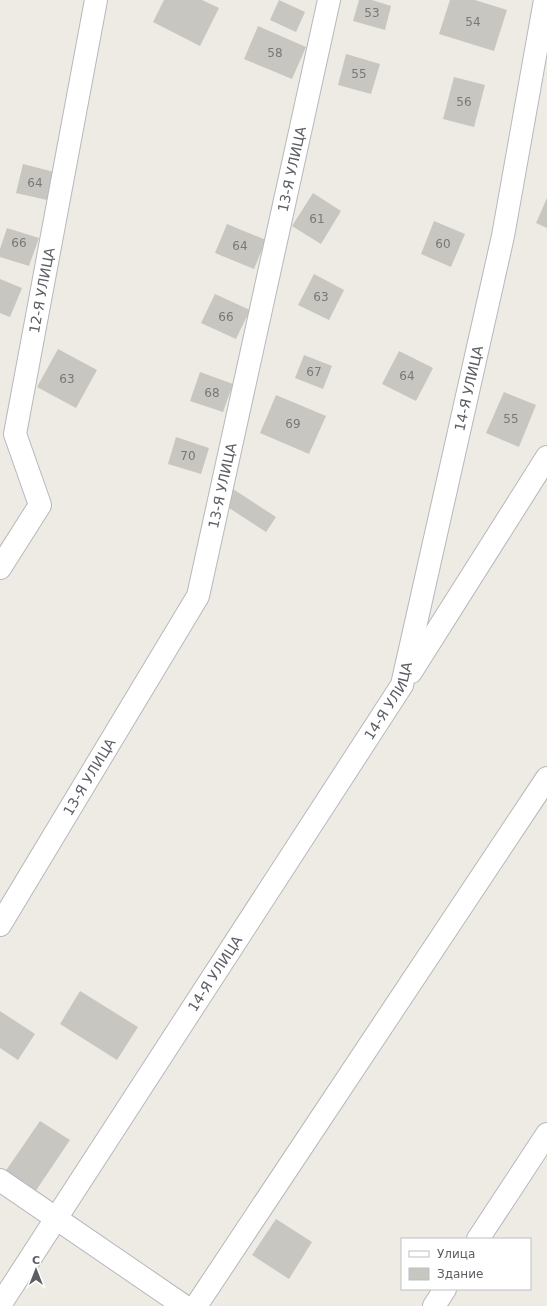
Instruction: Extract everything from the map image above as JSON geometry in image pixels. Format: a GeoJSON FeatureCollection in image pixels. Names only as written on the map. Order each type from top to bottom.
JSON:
{"type":"FeatureCollection","features":[{"type":"Feature","properties":{"kind":"street","name":"12-Я УЛИЦА"},"geometry":{"type":"LineString","coordinates":[[0,568],[40,505],[15,434],[96,0]]}},
{"type":"Feature","properties":{"kind":"street","name":"13-Я УЛИЦА"},"geometry":{"type":"LineString","coordinates":[[0,925],[198,596],[329,0]]}},
{"type":"Feature","properties":{"kind":"street","name":"14-Я УЛИЦА"},"geometry":{"type":"LineString","coordinates":[[0,1305],[402,685],[503,236],[544,0]]}},
{"type":"Feature","properties":{"kind":"street"},"geometry":{"type":"LineString","coordinates":[[402,685],[547,457]]}},
{"type":"Feature","properties":{"kind":"street"},"geometry":{"type":"LineString","coordinates":[[196,1306],[547,778]]}},
{"type":"Feature","properties":{"kind":"street"},"geometry":{"type":"LineString","coordinates":[[479,1238],[547,1134]]}},
{"type":"Feature","properties":{"kind":"street"},"geometry":{"type":"LineString","coordinates":[[0,1180],[184,1306]]}},
{"type":"Feature","properties":{"kind":"street"},"geometry":{"type":"LineString","coordinates":[[434,1306],[444,1290]]}},
{"type":"Feature","properties":{"kind":"building"},"geometry":{"type":"Polygon","coordinates":[[[164,0],[202,0],[219,8],[200,46],[153,22],[164,0]]]}},
{"type":"Feature","properties":{"kind":"building"},"geometry":{"type":"Polygon","coordinates":[[[279,0],[305,12],[296,32],[270,20],[279,0]]]}},
{"type":"Feature","properties":{"kind":"building"},"geometry":{"type":"Polygon","coordinates":[[[359,0],[372,0],[391,6],[385,30],[353,21],[359,0]]]}},
{"type":"Feature","properties":{"kind":"building"},"geometry":{"type":"Polygon","coordinates":[[[450,0],[475,0],[507,10],[494,51],[439,34],[450,0]]]}},
{"type":"Feature","properties":{"kind":"building"},"geometry":{"type":"Polygon","coordinates":[[[258,26],[306,47],[292,79],[244,59],[258,26]]]}},
{"type":"Feature","properties":{"kind":"building"},"geometry":{"type":"Polygon","coordinates":[[[346,54],[380,64],[371,94],[338,85],[346,54]]]}},
{"type":"Feature","properties":{"kind":"building"},"geometry":{"type":"Polygon","coordinates":[[[454,77],[485,85],[474,127],[443,119],[454,77]]]}},
{"type":"Feature","properties":{"kind":"building"},"geometry":{"type":"Polygon","coordinates":[[[23,164],[54,172],[47,200],[16,193],[23,164]]]}},
{"type":"Feature","properties":{"kind":"building"},"geometry":{"type":"Polygon","coordinates":[[[313,193],[341,211],[321,244],[292,226],[313,193]]]}},
{"type":"Feature","properties":{"kind":"building"},"geometry":{"type":"Polygon","coordinates":[[[547,198],[547,228],[536,223],[547,198]]]}},
{"type":"Feature","properties":{"kind":"building"},"geometry":{"type":"Polygon","coordinates":[[[434,221],[465,234],[451,267],[421,254],[434,221]]]}},
{"type":"Feature","properties":{"kind":"building"},"geometry":{"type":"Polygon","coordinates":[[[227,224],[266,240],[254,269],[215,253],[227,224]]]}},
{"type":"Feature","properties":{"kind":"building"},"geometry":{"type":"Polygon","coordinates":[[[7,228],[39,238],[29,266],[0,257],[0,249],[7,228]]]}},
{"type":"Feature","properties":{"kind":"building"},"geometry":{"type":"Polygon","coordinates":[[[314,274],[344,290],[329,320],[298,305],[314,274]]]}},
{"type":"Feature","properties":{"kind":"building"},"geometry":{"type":"Polygon","coordinates":[[[0,279],[22,288],[10,317],[0,313],[0,279]]]}},
{"type":"Feature","properties":{"kind":"building"},"geometry":{"type":"Polygon","coordinates":[[[215,294],[250,310],[236,339],[201,323],[215,294]]]}},
{"type":"Feature","properties":{"kind":"building"},"geometry":{"type":"Polygon","coordinates":[[[58,349],[97,370],[76,408],[37,387],[58,349]]]}},
{"type":"Feature","properties":{"kind":"building"},"geometry":{"type":"Polygon","coordinates":[[[399,351],[433,368],[416,401],[382,384],[399,351]]]}},
{"type":"Feature","properties":{"kind":"building"},"geometry":{"type":"Polygon","coordinates":[[[304,355],[332,366],[323,389],[295,378],[304,355]]]}},
{"type":"Feature","properties":{"kind":"building"},"geometry":{"type":"Polygon","coordinates":[[[200,372],[233,384],[223,412],[190,401],[200,372]]]}},
{"type":"Feature","properties":{"kind":"building"},"geometry":{"type":"Polygon","coordinates":[[[504,392],[536,405],[519,447],[486,433],[504,392]]]}},
{"type":"Feature","properties":{"kind":"building"},"geometry":{"type":"Polygon","coordinates":[[[276,395],[326,416],[309,454],[260,433],[276,395]]]}},
{"type":"Feature","properties":{"kind":"building"},"geometry":{"type":"Polygon","coordinates":[[[176,437],[209,448],[201,474],[168,464],[176,437]]]}},
{"type":"Feature","properties":{"kind":"building"},"geometry":{"type":"Polygon","coordinates":[[[233,489],[276,517],[266,532],[223,504],[233,489]]]}},
{"type":"Feature","properties":{"kind":"building"},"geometry":{"type":"Polygon","coordinates":[[[80,991],[138,1027],[117,1060],[60,1024],[80,991]]]}},
{"type":"Feature","properties":{"kind":"building"},"geometry":{"type":"Polygon","coordinates":[[[0,1011],[35,1034],[18,1060],[0,1048],[0,1011]]]}},
{"type":"Feature","properties":{"kind":"building"},"geometry":{"type":"Polygon","coordinates":[[[40,1121],[70,1140],[35,1192],[5,1172],[40,1121]]]}},
{"type":"Feature","properties":{"kind":"building"},"geometry":{"type":"Polygon","coordinates":[[[276,1219],[312,1242],[289,1279],[252,1255],[276,1219]]]}}]}
